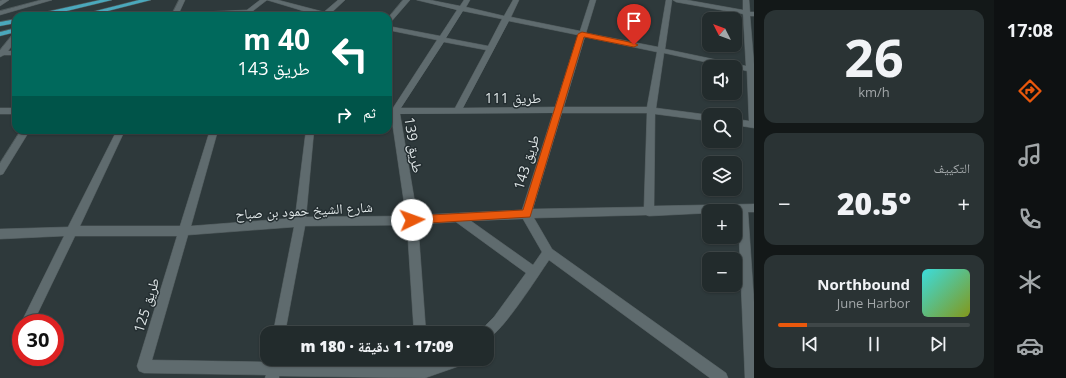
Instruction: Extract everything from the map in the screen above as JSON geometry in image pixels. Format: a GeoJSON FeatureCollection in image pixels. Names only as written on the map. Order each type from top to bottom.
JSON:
{"type":"FeatureCollection","features":[{"type":"Feature","properties":{"kind":"main road"},"geometry":{"type":"LineString","coordinates":[[55,12],[109,0]]}},
{"type":"Feature","properties":{"kind":"main road"},"geometry":{"type":"LineString","coordinates":[[106,12],[148,0]]}},
{"type":"Feature","properties":{"kind":"main road"},"geometry":{"type":"LineString","coordinates":[[0,24],[12,22]]}},
{"type":"Feature","properties":{"kind":"main road"},"geometry":{"type":"LineString","coordinates":[[0,34],[12,31]]}},
{"type":"Feature","properties":{"kind":"street"},"geometry":{"type":"LineString","coordinates":[[0,4],[6,0]]}},
{"type":"Feature","properties":{"kind":"street"},"geometry":{"type":"LineString","coordinates":[[0,13],[49,0]]}},
{"type":"Feature","properties":{"kind":"street"},"geometry":{"type":"LineString","coordinates":[[176,12],[182,0]]}},
{"type":"Feature","properties":{"kind":"street"},"geometry":{"type":"LineString","coordinates":[[251,12],[264,0]]}},
{"type":"Feature","properties":{"kind":"street"},"geometry":{"type":"LineString","coordinates":[[270,0],[312,12]]}},
{"type":"Feature","properties":{"kind":"street"},"geometry":{"type":"LineString","coordinates":[[327,12],[342,0]]}},
{"type":"Feature","properties":{"kind":"street"},"geometry":{"type":"LineString","coordinates":[[392,17],[407,0]]}},
{"type":"Feature","properties":{"kind":"street"},"geometry":{"type":"LineString","coordinates":[[420,0],[752,70]]}},
{"type":"Feature","properties":{"kind":"street","name":"طريق 139"},"geometry":{"type":"LineString","coordinates":[[420,326],[412,220],[392,111],[467,0]]}},
{"type":"Feature","properties":{"kind":"street"},"geometry":{"type":"LineString","coordinates":[[458,110],[516,0]]}},
{"type":"Feature","properties":{"kind":"street","name":"طريق 143"},"geometry":{"type":"LineString","coordinates":[[526,214],[593,0]]}},
{"type":"Feature","properties":{"kind":"street"},"geometry":{"type":"LineString","coordinates":[[649,212],[651,110],[670,0]]}},
{"type":"Feature","properties":{"kind":"street"},"geometry":{"type":"LineString","coordinates":[[676,0],[751,14]]}},
{"type":"Feature","properties":{"kind":"street"},"geometry":{"type":"LineString","coordinates":[[742,123],[754,125],[751,14],[746,0]]}},
{"type":"Feature","properties":{"kind":"street"},"geometry":{"type":"LineString","coordinates":[[392,29],[490,49]]}},
{"type":"Feature","properties":{"kind":"street"},"geometry":{"type":"LineString","coordinates":[[1,54],[12,41]]}},
{"type":"Feature","properties":{"kind":"street"},"geometry":{"type":"LineString","coordinates":[[1,54],[12,53]]}},
{"type":"Feature","properties":{"kind":"street","name":"طريق 111"},"geometry":{"type":"LineString","coordinates":[[392,111],[651,110],[702,117]]}},
{"type":"Feature","properties":{"kind":"street"},"geometry":{"type":"LineString","coordinates":[[0,111],[12,111]]}},
{"type":"Feature","properties":{"kind":"street"},"geometry":{"type":"LineString","coordinates":[[0,171],[23,134]]}},
{"type":"Feature","properties":{"kind":"street"},"geometry":{"type":"LineString","coordinates":[[31,314],[119,134]]}},
{"type":"Feature","properties":{"kind":"street","name":"طريق 125"},"geometry":{"type":"LineString","coordinates":[[213,134],[144,366],[273,369]]}},
{"type":"Feature","properties":{"kind":"street"},"geometry":{"type":"LineString","coordinates":[[281,326],[300,222],[310,134]]}},
{"type":"Feature","properties":{"kind":"street"},"geometry":{"type":"LineString","coordinates":[[748,208],[752,378]]}},
{"type":"Feature","properties":{"kind":"street","name":"شارع الشيخ حمود بن صباح"},"geometry":{"type":"LineString","coordinates":[[0,234],[72,231],[184,231],[300,222],[412,220],[526,214],[649,212],[748,208]]}},
{"type":"Feature","properties":{"kind":"street"},"geometry":{"type":"LineString","coordinates":[[526,214],[548,253],[721,378]]}},
{"type":"Feature","properties":{"kind":"street"},"geometry":{"type":"LineString","coordinates":[[457,217],[534,272]]}},
{"type":"Feature","properties":{"kind":"street"},"geometry":{"type":"LineString","coordinates":[[493,326],[548,253]]}},
{"type":"Feature","properties":{"kind":"street"},"geometry":{"type":"LineString","coordinates":[[273,369],[422,366],[435,373],[448,366]]}},
{"type":"Feature","properties":{"kind":"route"},"geometry":{"type":"LineString","coordinates":[[412,220],[526,214],[582,34],[634,45]]}}]}
